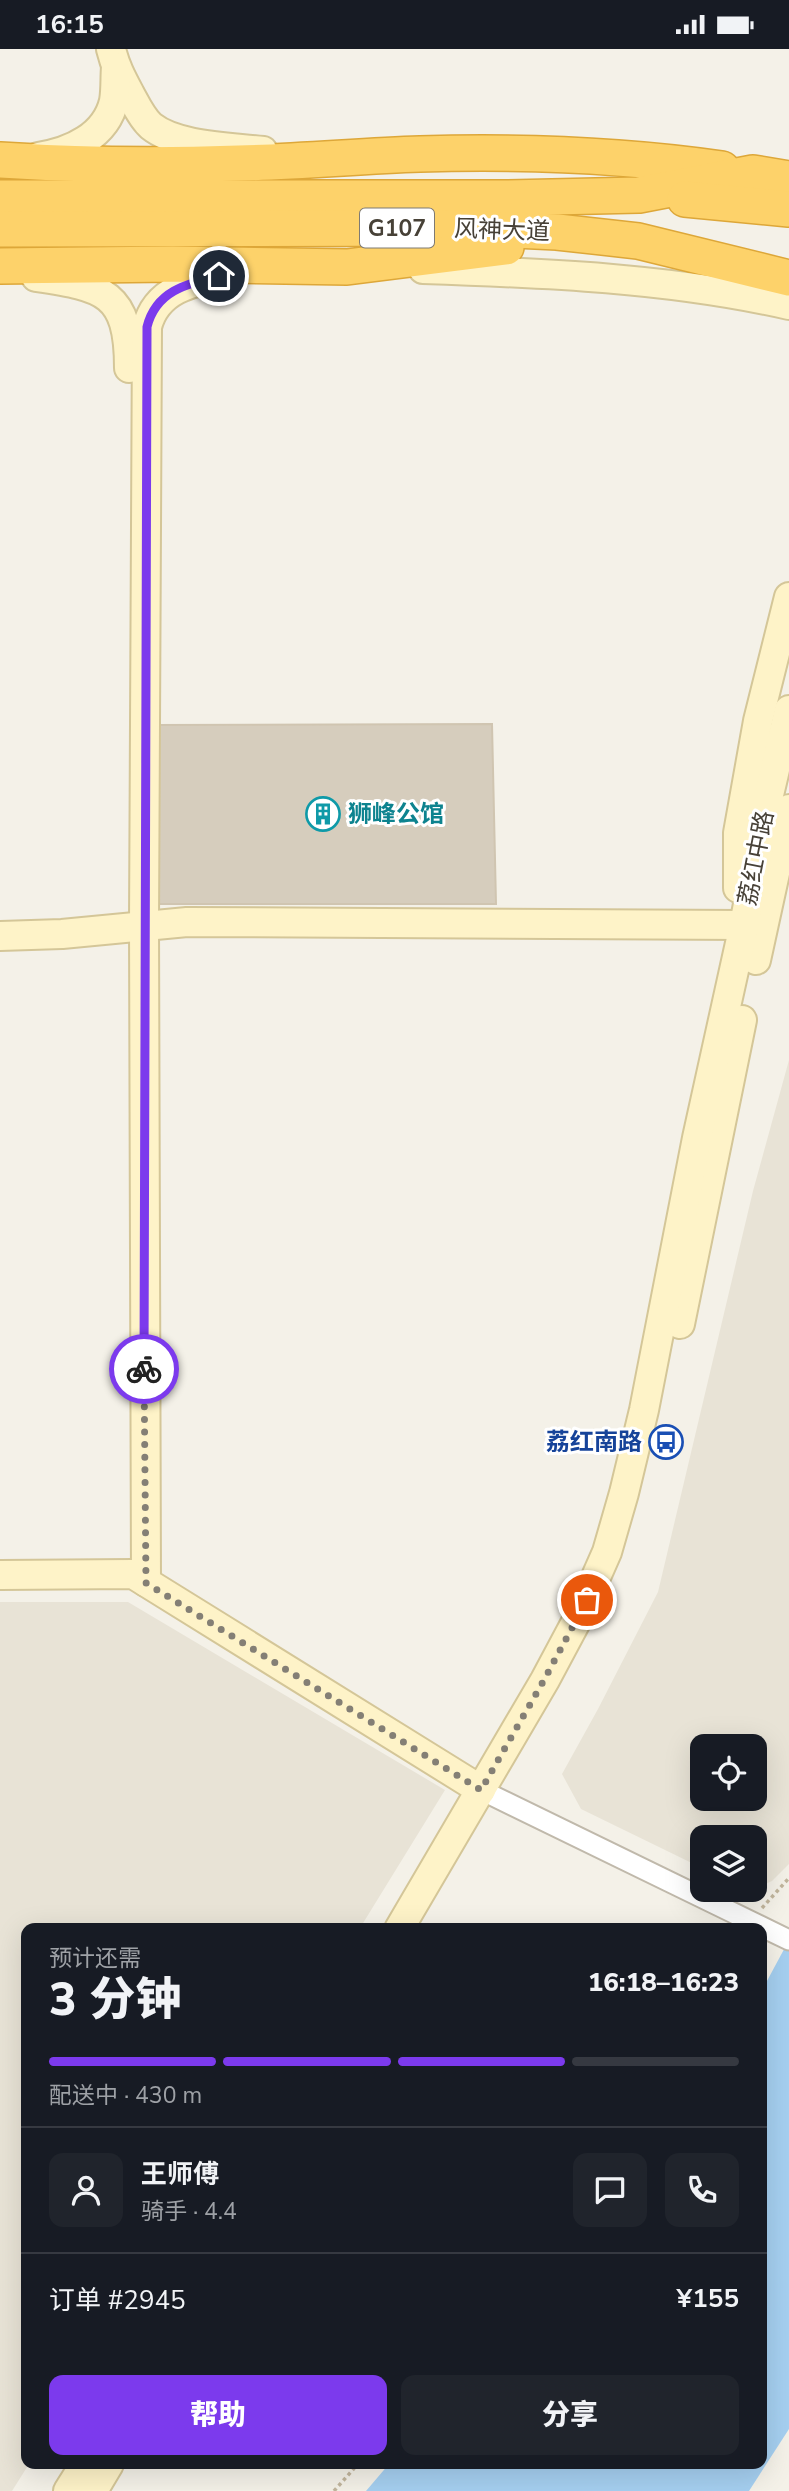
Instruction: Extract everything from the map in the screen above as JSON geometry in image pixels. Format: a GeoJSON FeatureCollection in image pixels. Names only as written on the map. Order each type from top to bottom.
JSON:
{"type":"FeatureCollection","features":[{"type":"Feature","properties":{"kind":"highway"},"geometry":{"type":"LineString","coordinates":[[6,160],[183,164],[424,154],[570,156],[682,164],[753,173]]}},
{"type":"Feature","properties":{"kind":"highway"},"geometry":{"type":"LineString","coordinates":[[318,158],[639,195],[789,209]]}},
{"type":"Feature","properties":{"kind":"highway","name":"风神大道"},"geometry":{"type":"LineString","coordinates":[[0,198],[507,198],[639,195],[753,173],[789,179]]}},
{"type":"Feature","properties":{"kind":"highway","name":"风神大道"},"geometry":{"type":"LineString","coordinates":[[0,229],[467,228],[598,235],[685,251],[786,283]]}},
{"type":"Feature","properties":{"kind":"highway"},"geometry":{"type":"LineString","coordinates":[[0,266],[347,267],[598,235]]}},
{"type":"Feature","properties":{"kind":"street"},"geometry":{"type":"LineString","coordinates":[[113,58],[144,118],[152,127],[169,136],[318,158]]}},
{"type":"Feature","properties":{"kind":"street"},"geometry":{"type":"LineString","coordinates":[[6,160],[52,155],[91,137],[101,127],[114,100],[113,58]]}},
{"type":"Feature","properties":{"kind":"street"},"geometry":{"type":"LineString","coordinates":[[135,926],[147,327],[153,308],[174,291],[195,282],[265,265]]}},
{"type":"Feature","properties":{"kind":"street"},"geometry":{"type":"LineString","coordinates":[[347,267],[545,273],[673,286],[786,283]]}},
{"type":"Feature","properties":{"kind":"street"},"geometry":{"type":"LineString","coordinates":[[0,272],[71,282],[106,296],[121,312],[129,344],[139,1578]]}},
{"type":"Feature","properties":{"kind":"street"},"geometry":{"type":"LineString","coordinates":[[754,925],[736,880],[738,833],[758,721],[789,597]]}},
{"type":"Feature","properties":{"kind":"street","name":"荔红中路"},"geometry":{"type":"LineString","coordinates":[[754,925],[768,799],[789,710]]}},
{"type":"Feature","properties":{"kind":"street","name":"荔红中路"},"geometry":{"type":"LineString","coordinates":[[754,925],[789,809]]}},
{"type":"Feature","properties":{"kind":"street"},"geometry":{"type":"LineString","coordinates":[[425,1923],[578,1620],[596,1580],[617,1520],[644,1411],[696,1137],[754,925],[789,880]]}},
{"type":"Feature","properties":{"kind":"street"},"geometry":{"type":"LineString","coordinates":[[0,936],[62,934],[187,922],[754,925]]}},
{"type":"Feature","properties":{"kind":"street"},"geometry":{"type":"LineString","coordinates":[[0,1575],[139,1578],[490,1794],[754,1922]]}},
{"type":"Feature","properties":{"kind":"street"},"geometry":{"type":"LineString","coordinates":[[404,1923],[490,1794]]}},
{"type":"Feature","properties":{"kind":"street"},"geometry":{"type":"LineString","coordinates":[[767,1929],[789,1940]]}},
{"type":"Feature","properties":{"kind":"street"},"geometry":{"type":"LineString","coordinates":[[68,2491],[82,2469]]}},
{"type":"Feature","properties":{"kind":"street"},"geometry":{"type":"LineString","coordinates":[[93,2491],[106,2469]]}},
{"type":"Feature","properties":{"kind":"path"},"geometry":{"type":"LineString","coordinates":[[754,1922],[767,1902],[789,1878]]}},
{"type":"Feature","properties":{"kind":"path"},"geometry":{"type":"LineString","coordinates":[[334,2491],[354,2469]]}},
{"type":"Feature","properties":{"kind":"shaded area"},"geometry":{"type":"Polygon","coordinates":[[[789,1060],[789,1864],[767,1883],[767,1825],[690,1825],[690,1862],[581,1809],[562,1774],[658,1592],[753,1191],[789,1060]]]}},
{"type":"Feature","properties":{"kind":"shaded area"},"geometry":{"type":"Polygon","coordinates":[[[0,1602],[128,1602],[445,1790],[363,1923],[21,1923],[21,2469],[26,2469],[12,2491],[0,2491],[0,1602]]]}},
{"type":"Feature","properties":{"kind":"water"},"geometry":{"type":"Polygon","coordinates":[[[789,1940],[789,2429],[767,2463],[767,1981],[789,1940]]]}},
{"type":"Feature","properties":{"kind":"water"},"geometry":{"type":"Polygon","coordinates":[[[385,2469],[763,2469],[749,2491],[366,2491],[385,2469]]]}},
{"type":"Feature","properties":{"kind":"building","name":"狮峰公馆"},"geometry":{"type":"Polygon","coordinates":[[[492,724],[496,904],[151,904],[154,725],[492,724]]]}},
{"type":"Feature","properties":{"kind":"way so far"},"geometry":{"type":"LineString","coordinates":[[144,1369],[146,1583],[481,1790],[587,1600]]}},
{"type":"Feature","properties":{"kind":"place","name":"狮峰公馆"},"geometry":{"type":"Point","coordinates":[323,814]}},
{"type":"Feature","properties":{"kind":"place","name":"荔红南路"},"geometry":{"type":"Point","coordinates":[666,1442]}},
{"type":"Feature","properties":{"kind":"route"},"geometry":{"type":"LineString","coordinates":[[144,1369],[147,327],[150,314],[160,300],[195,282],[219,276]]}}]}
